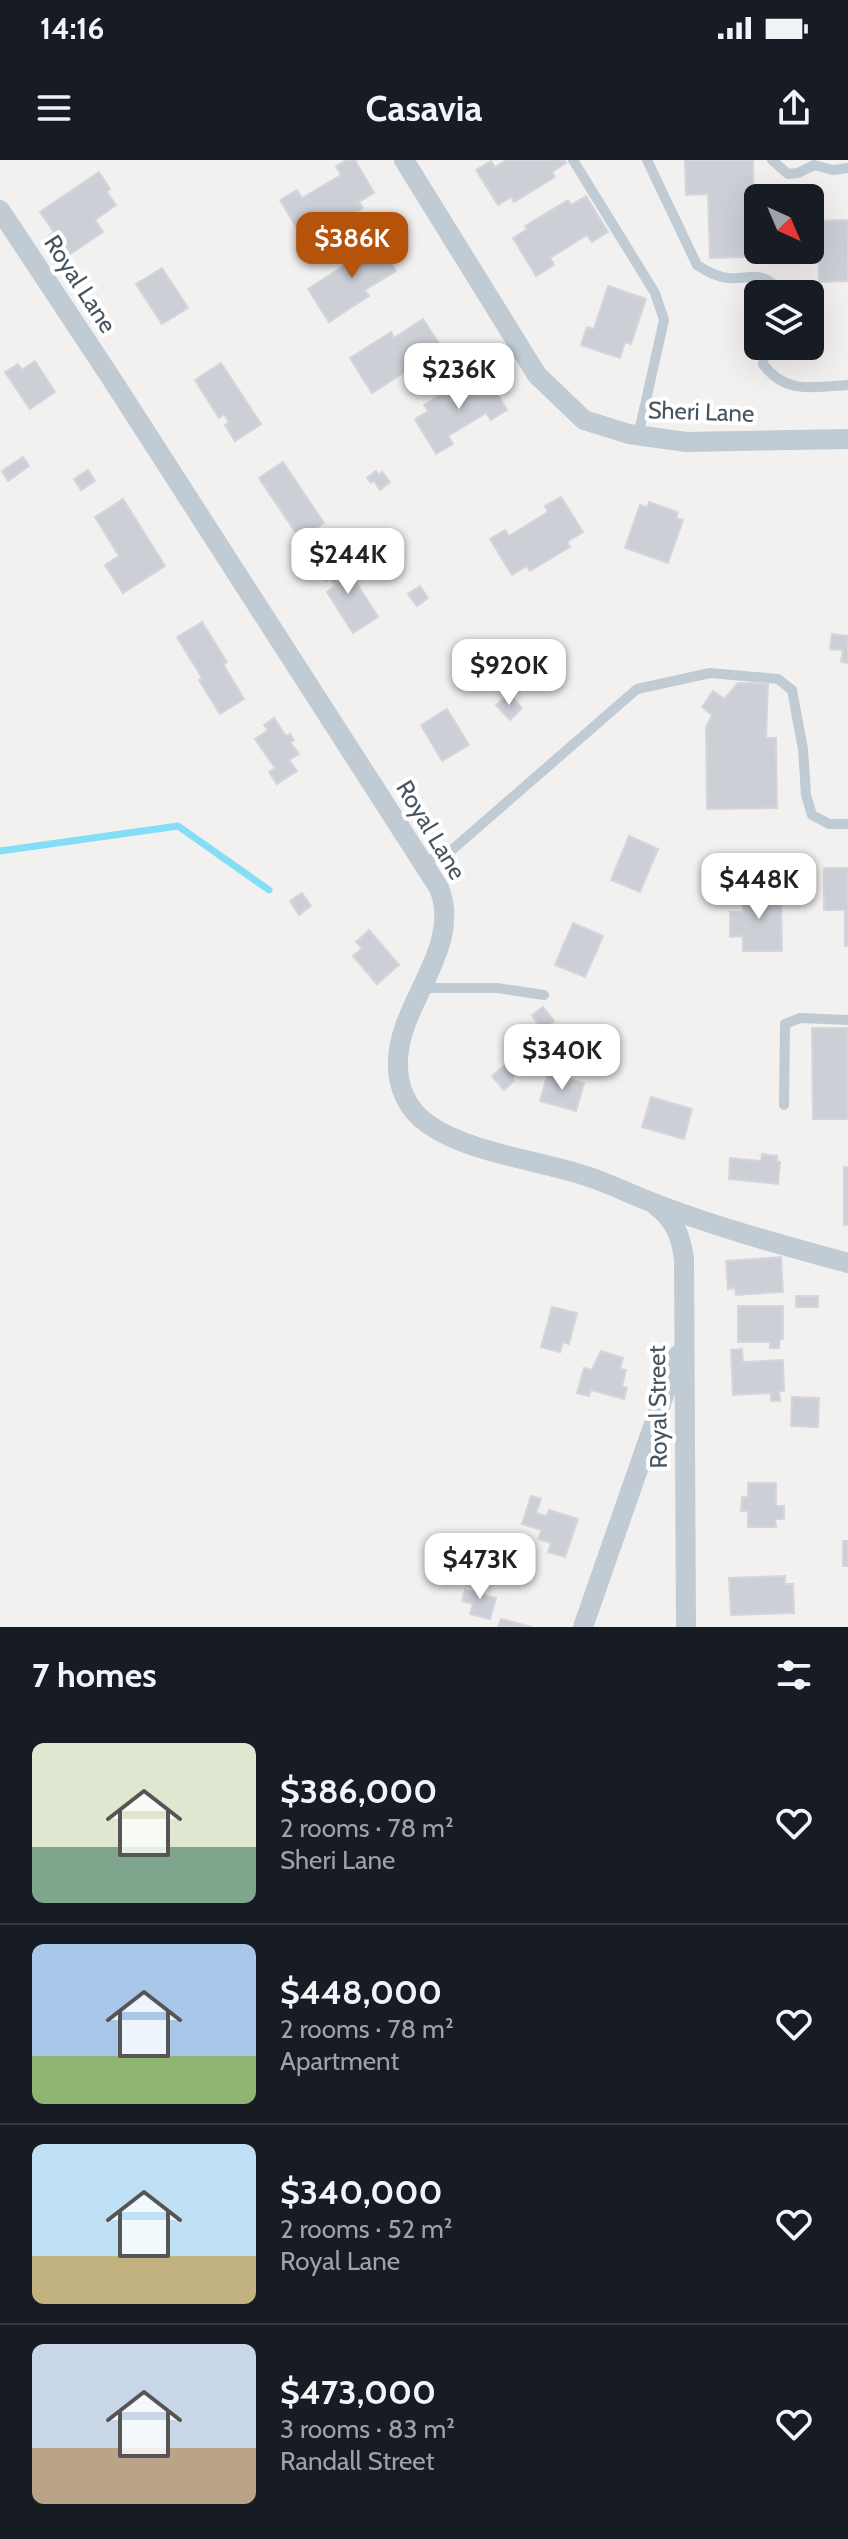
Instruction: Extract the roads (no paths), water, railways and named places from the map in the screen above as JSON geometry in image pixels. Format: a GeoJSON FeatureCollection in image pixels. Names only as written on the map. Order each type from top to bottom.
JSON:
{"type":"FeatureCollection","features":[{"type":"Feature","properties":{"kind":"street","name":"Sheri Lane"},"geometry":{"type":"LineString","coordinates":[[404,160],[537,375],[584,420],[638,436],[686,442],[848,439]]}},
{"type":"Feature","properties":{"kind":"street","name":"Royal Lane"},"geometry":{"type":"LineString","coordinates":[[0,210],[439,888],[445,908],[440,942],[407,1017],[397,1063],[405,1097],[421,1119],[447,1135],[472,1145],[583,1175],[648,1201],[787,1247],[848,1263]]}},
{"type":"Feature","properties":{"kind":"street","name":"Royal Street"},"geometry":{"type":"LineString","coordinates":[[648,1201],[672,1220],[682,1243],[686,1627]]}},
{"type":"Feature","properties":{"kind":"street"},"geometry":{"type":"LineString","coordinates":[[583,1627],[683,1340]]}},
{"type":"Feature","properties":{"kind":"lane"},"geometry":{"type":"LineString","coordinates":[[573,160],[655,293],[664,320],[638,436]]}},
{"type":"Feature","properties":{"kind":"lane"},"geometry":{"type":"LineString","coordinates":[[647,160],[697,265],[707,272],[730,279],[747,276],[768,280]]}},
{"type":"Feature","properties":{"kind":"lane"},"geometry":{"type":"LineString","coordinates":[[772,160],[788,174],[798,173],[813,163],[833,170],[848,168]]}},
{"type":"Feature","properties":{"kind":"lane"},"geometry":{"type":"LineString","coordinates":[[763,360],[772,377],[790,387],[848,385]]}},
{"type":"Feature","properties":{"kind":"lane"},"geometry":{"type":"LineString","coordinates":[[423,863],[453,849],[637,689],[710,673],[778,679],[792,690],[803,749],[806,795],[812,815],[829,824],[848,824]]}},
{"type":"Feature","properties":{"kind":"lane"},"geometry":{"type":"LineString","coordinates":[[420,988],[497,988],[544,995]]}},
{"type":"Feature","properties":{"kind":"lane"},"geometry":{"type":"LineString","coordinates":[[784,1105],[785,1024],[800,1018],[848,1020]]}},
{"type":"Feature","properties":{"kind":"waterway"},"geometry":{"type":"LineString","coordinates":[[0,851],[178,826],[269,890]]}}]}
